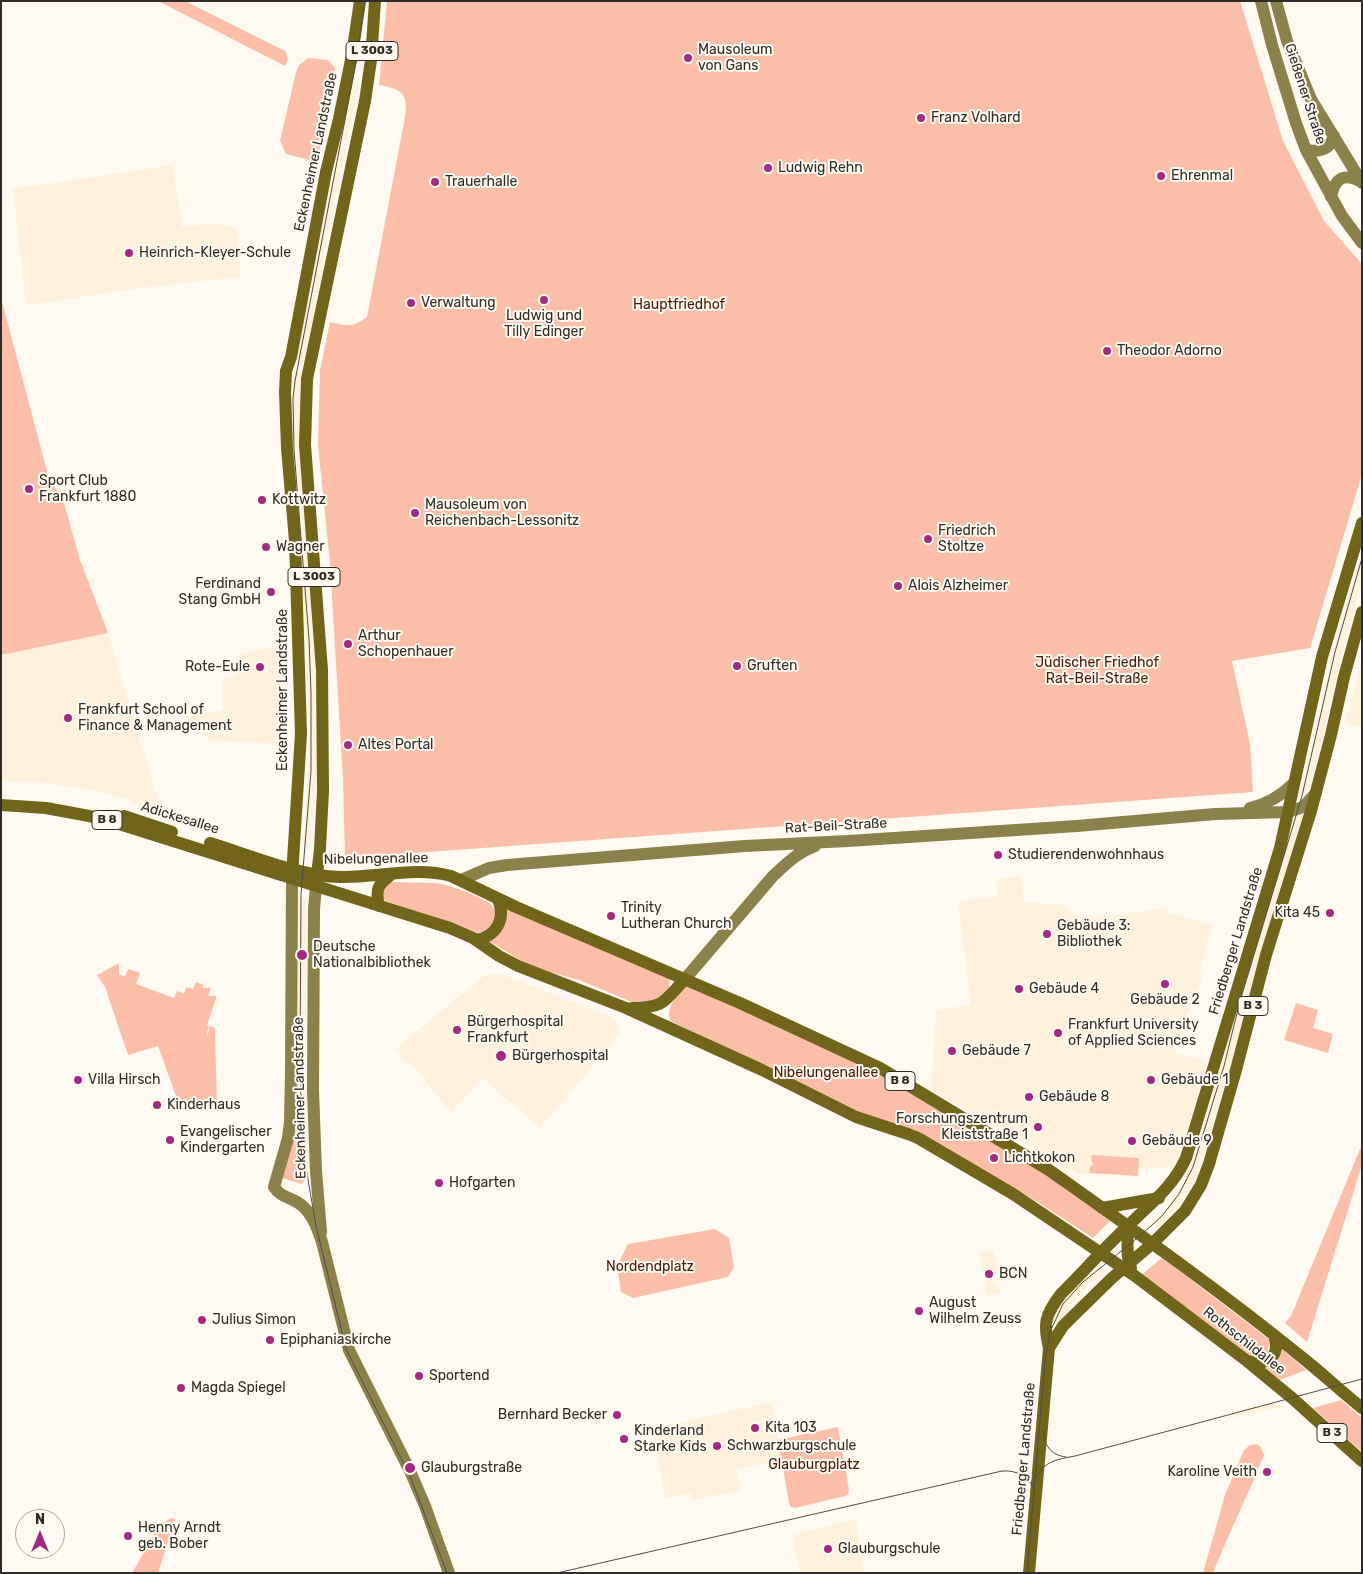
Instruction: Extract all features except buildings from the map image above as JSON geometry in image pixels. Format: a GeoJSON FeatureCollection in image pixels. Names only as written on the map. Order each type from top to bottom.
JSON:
{"type":"FeatureCollection","features":[{"type":"Feature","properties":{"kind":"main road","name":"Eckenheimer Landstraße"},"geometry":{"type":"LineString","coordinates":[[360,1],[340,113],[326,172],[291,356],[286,370],[287,430],[295,541],[301,734],[292,874],[292,1071],[290,1122],[288,1138],[274,1187],[281,1196],[295,1201],[308,1211],[316,1226],[322,1242],[349,1350],[406,1462],[425,1506],[449,1573]]}},
{"type":"Feature","properties":{"kind":"main road","name":"Eckenheimer Landstraße"},"geometry":{"type":"LineString","coordinates":[[322,1242],[316,1171],[313,1090],[314,909],[321,839],[323,791],[322,670],[305,446],[307,379],[365,101],[371,60],[375,1]]}},
{"type":"Feature","properties":{"kind":"main road","name":"Gießener Straße"},"geometry":{"type":"LineString","coordinates":[[1261,1],[1306,150],[1342,216],[1362,243]]}},
{"type":"Feature","properties":{"kind":"main road","name":"Gießener Straße"},"geometry":{"type":"LineString","coordinates":[[1276,1],[1287,41],[1311,99],[1361,182]]}},
{"type":"Feature","properties":{"kind":"main road"},"geometry":{"type":"LineString","coordinates":[[1306,150],[1323,150],[1332,142],[1334,136]]}},
{"type":"Feature","properties":{"kind":"main road"},"geometry":{"type":"LineString","coordinates":[[1331,197],[1333,187],[1337,181],[1344,177],[1350,176],[1361,182]]}},
{"type":"Feature","properties":{"kind":"main road","name":"Friedberger Landstraße"},"geometry":{"type":"LineString","coordinates":[[1029,1573],[1049,1348],[1045,1330],[1049,1312],[1061,1294],[1102,1253],[1122,1227],[1159,1198],[1175,1179],[1186,1158],[1280,848],[1283,813],[1294,783],[1322,657],[1362,523]]}},
{"type":"Feature","properties":{"kind":"main road","name":"Friedberger Landstraße"},"geometry":{"type":"LineString","coordinates":[[1049,1348],[1063,1326],[1124,1265],[1152,1244],[1189,1204],[1201,1185],[1209,1164],[1236,1070],[1266,955],[1316,793],[1362,612]]}},
{"type":"Feature","properties":{"kind":"main road","name":"Rat-Beil-Straße"},"geometry":{"type":"LineString","coordinates":[[1215,814],[1267,803],[1280,796],[1294,783]]}},
{"type":"Feature","properties":{"kind":"main road"},"geometry":{"type":"LineString","coordinates":[[1283,813],[1303,807],[1316,793]]}},
{"type":"Feature","properties":{"kind":"main road","name":"Adickesallee"},"geometry":{"type":"LineString","coordinates":[[1,797],[60,801],[108,812],[292,874]]}},
{"type":"Feature","properties":{"kind":"main road","name":"Adickesallee"},"geometry":{"type":"LineString","coordinates":[[1,805],[46,808],[100,818],[316,881]]}},
{"type":"Feature","properties":{"kind":"main road","name":"Rat-Beil-Straße"},"geometry":{"type":"LineString","coordinates":[[461,880],[489,868],[507,865],[745,846],[1077,826],[1215,814],[1283,813]]}},
{"type":"Feature","properties":{"kind":"main road"},"geometry":{"type":"LineString","coordinates":[[626,1008],[648,1008],[660,1005],[666,1000],[781,868],[800,853],[825,842]]}},
{"type":"Feature","properties":{"kind":"main road","name":"Nibelungenallee"},"geometry":{"type":"LineString","coordinates":[[316,881],[340,877],[442,873],[461,880],[498,899],[740,1003],[880,1068],[1050,1170],[1102,1208],[1122,1227],[1152,1244]]}},
{"type":"Feature","properties":{"kind":"main road"},"geometry":{"type":"LineString","coordinates":[[379,906],[378,889],[383,880],[392,874]]}},
{"type":"Feature","properties":{"kind":"main road","name":"Nibelungenallee"},"geometry":{"type":"LineString","coordinates":[[316,881],[379,906],[450,928],[476,940],[512,963],[626,1008],[752,1065],[856,1117],[918,1138],[1013,1194],[1102,1253]]}},
{"type":"Feature","properties":{"kind":"main road"},"geometry":{"type":"LineString","coordinates":[[476,940],[490,935],[498,926],[502,914],[498,899]]}},
{"type":"Feature","properties":{"kind":"main road"},"geometry":{"type":"LineString","coordinates":[[1102,1208],[1159,1198]]}},
{"type":"Feature","properties":{"kind":"main road"},"geometry":{"type":"LineString","coordinates":[[1122,1227],[1124,1265]]}},
{"type":"Feature","properties":{"kind":"main road","name":"Rothschildallee"},"geometry":{"type":"LineString","coordinates":[[1152,1244],[1274,1335],[1362,1408]]}},
{"type":"Feature","properties":{"kind":"main road","name":"Rothschildallee"},"geometry":{"type":"LineString","coordinates":[[1102,1253],[1124,1265],[1135,1276],[1247,1361],[1362,1461]]}},
{"type":"Feature","properties":{"kind":"main road"},"geometry":{"type":"LineString","coordinates":[[1247,1361],[1260,1364],[1270,1359],[1276,1348],[1274,1335]]}},
{"type":"Feature","properties":{"kind":"shaded area"},"geometry":{"type":"Polygon","coordinates":[[[353,77],[358,79],[359,83],[347,141],[339,139],[353,77]]]}},
{"type":"Feature","properties":{"kind":"shaded area"},"geometry":{"type":"Polygon","coordinates":[[[339,145],[346,147],[318,294],[309,292],[339,145]]]}},
{"type":"Feature","properties":{"kind":"shaded area","name":"Heinrich-Kleyer-Schule"},"geometry":{"type":"Polygon","coordinates":[[[173,165],[182,227],[215,223],[237,228],[240,277],[148,287],[26,305],[13,189],[173,165]]]}},
{"type":"Feature","properties":{"kind":"shaded area"},"geometry":{"type":"Polygon","coordinates":[[[308,298],[321,301],[305,364],[299,364],[295,361],[304,303],[307,304],[308,298]]]}},
{"type":"Feature","properties":{"kind":"shaded area"},"geometry":{"type":"Polygon","coordinates":[[[290,365],[293,370],[303,373],[317,661],[318,744],[311,846],[303,845],[309,763],[309,709],[289,416],[290,365]]]}},
{"type":"Feature","properties":{"kind":"shaded area"},"geometry":{"type":"Polygon","coordinates":[[[1362,549],[1362,581],[1342,653],[1311,787],[1298,798],[1333,652],[1362,549]]]}},
{"type":"Feature","properties":{"kind":"shaded area","name":"Frankfurt School of Finance & Management"},"geometry":{"type":"Polygon","coordinates":[[[108,633],[163,816],[145,810],[127,799],[90,790],[46,783],[1,781],[1,655],[108,633]]]}},
{"type":"Feature","properties":{"kind":"shaded area"},"geometry":{"type":"Polygon","coordinates":[[[284,646],[285,648],[284,681],[273,681],[285,682],[283,744],[209,740],[185,716],[223,710],[223,678],[236,679],[236,655],[284,646]]]}},
{"type":"Feature","properties":{"kind":"shaded area"},"geometry":{"type":"Polygon","coordinates":[[[1362,665],[1362,728],[1345,723],[1362,665]]]}},
{"type":"Feature","properties":{"kind":"shaded area"},"geometry":{"type":"Polygon","coordinates":[[[1302,816],[1257,966],[1231,1064],[1201,1165],[1185,1197],[1158,1228],[1151,1223],[1167,1207],[1171,1198],[1182,1184],[1195,1155],[1293,817],[1302,816]]]}},
{"type":"Feature","properties":{"kind":"shaded area","name":"Frankfurt University of Applied Sciences"},"geometry":{"type":"Polygon","coordinates":[[[1021,876],[1024,902],[1064,905],[1072,913],[1086,919],[1158,909],[1213,926],[1200,969],[1204,971],[1194,1003],[1187,1013],[1175,1052],[1207,1062],[1179,1157],[1171,1167],[1080,1174],[931,1090],[936,1010],[971,1005],[958,902],[997,896],[996,879],[1021,876]]]}},
{"type":"Feature","properties":{"kind":"shaded area"},"geometry":{"type":"Polygon","coordinates":[[[298,896],[306,899],[306,1056],[297,1056],[298,896]]]}},
{"type":"Feature","properties":{"kind":"shaded area","name":"Bürgerhospital"},"geometry":{"type":"Polygon","coordinates":[[[493,973],[500,974],[611,1017],[620,1028],[621,1033],[540,1128],[482,1078],[452,1112],[411,1063],[407,1065],[395,1049],[484,976],[493,973]]]}},
{"type":"Feature","properties":{"kind":"shaded area"},"geometry":{"type":"Polygon","coordinates":[[[297,1069],[309,1069],[311,1168],[306,1179],[299,1131],[297,1069]]]}},
{"type":"Feature","properties":{"kind":"shaded area","name":"BCN"},"geometry":{"type":"Polygon","coordinates":[[[994,1250],[997,1270],[993,1280],[1002,1292],[988,1295],[979,1253],[994,1250]]]}},
{"type":"Feature","properties":{"kind":"shaded area"},"geometry":{"type":"Polygon","coordinates":[[[1099,1266],[1107,1270],[1075,1299],[1058,1325],[1049,1326],[1055,1312],[1079,1281],[1099,1266]]]}},
{"type":"Feature","properties":{"kind":"shaded area","name":"Schwarzburgschule"},"geometry":{"type":"Polygon","coordinates":[[[772,1402],[782,1460],[736,1469],[741,1490],[692,1500],[691,1493],[665,1498],[653,1432],[654,1428],[772,1402]]]}},
{"type":"Feature","properties":{"kind":"shaded area"},"geometry":{"type":"Polygon","coordinates":[[[1272,1402],[1278,1408],[1221,1420],[1255,1404],[1256,1407],[1272,1402]]]}},
{"type":"Feature","properties":{"kind":"shaded area"},"geometry":{"type":"Polygon","coordinates":[[[856,1519],[864,1573],[799,1573],[793,1534],[856,1519]]]}},
{"type":"Feature","properties":{"kind":"green space"},"geometry":{"type":"Polygon","coordinates":[[[158,1],[185,1],[285,51],[288,59],[285,66],[158,1]]]}},
{"type":"Feature","properties":{"kind":"green space","name":"Hauptfriedhof"},"geometry":{"type":"Polygon","coordinates":[[[387,1],[1240,1],[1283,141],[1324,221],[1362,264],[1362,474],[1310,648],[1232,661],[1250,744],[1253,792],[345,858],[343,779],[330,563],[318,445],[320,370],[330,322],[349,325],[367,317],[405,117],[406,102],[402,94],[393,88],[379,85],[387,1]]]}},
{"type":"Feature","properties":{"kind":"green space"},"geometry":{"type":"Polygon","coordinates":[[[308,58],[328,60],[335,68],[318,158],[313,161],[286,154],[280,141],[296,72],[299,65],[308,58]]]}},
{"type":"Feature","properties":{"kind":"green space","name":"Sport Club Frankfurt 1880"},"geometry":{"type":"Polygon","coordinates":[[[1,298],[48,475],[64,503],[80,560],[108,633],[1,655],[1,298]]]}},
{"type":"Feature","properties":{"kind":"green space"},"geometry":{"type":"Polygon","coordinates":[[[388,882],[435,883],[464,891],[492,905],[496,914],[493,925],[482,932],[476,932],[386,901],[382,898],[382,888],[388,882]]]}},
{"type":"Feature","properties":{"kind":"green space"},"geometry":{"type":"Polygon","coordinates":[[[504,907],[670,978],[669,989],[657,1001],[632,1002],[579,980],[525,963],[489,941],[498,936],[502,928],[504,907]]]}},
{"type":"Feature","properties":{"kind":"green space"},"geometry":{"type":"Polygon","coordinates":[[[119,963],[119,975],[125,976],[128,969],[140,973],[136,984],[174,998],[177,991],[184,994],[186,987],[193,989],[196,982],[203,985],[203,988],[211,988],[208,996],[216,996],[216,999],[207,1025],[209,1026],[206,1036],[210,1026],[215,1028],[217,1107],[181,1110],[158,1046],[128,1055],[105,987],[97,975],[119,963]]]}},
{"type":"Feature","properties":{"kind":"green space","name":"Nibelungenallee"},"geometry":{"type":"Polygon","coordinates":[[[689,985],[864,1066],[1039,1168],[1110,1221],[1093,1238],[1036,1201],[907,1127],[859,1113],[671,1021],[669,1011],[674,1000],[689,985]]]}},
{"type":"Feature","properties":{"kind":"green space"},"geometry":{"type":"Polygon","coordinates":[[[1296,1003],[1318,1010],[1313,1028],[1333,1034],[1328,1053],[1284,1040],[1296,1003]]]}},
{"type":"Feature","properties":{"kind":"green space"},"geometry":{"type":"Polygon","coordinates":[[[295,1083],[298,1083],[299,1131],[306,1179],[302,1184],[282,1178],[296,1129],[295,1083]]]}},
{"type":"Feature","properties":{"kind":"green space"},"geometry":{"type":"Polygon","coordinates":[[[1360,1149],[1362,1149],[1362,1165],[1307,1342],[1285,1323],[1291,1316],[1360,1149]]]}},
{"type":"Feature","properties":{"kind":"green space"},"geometry":{"type":"Polygon","coordinates":[[[1092,1155],[1139,1158],[1138,1176],[1089,1173],[1090,1167],[1093,1164],[1091,1160],[1092,1155]]]}},
{"type":"Feature","properties":{"kind":"green space","name":"Nordendplatz"},"geometry":{"type":"Polygon","coordinates":[[[715,1229],[729,1238],[734,1267],[728,1277],[633,1298],[621,1292],[617,1266],[628,1244],[715,1229]]]}},
{"type":"Feature","properties":{"kind":"green space"},"geometry":{"type":"Polygon","coordinates":[[[1162,1258],[1270,1340],[1267,1354],[1252,1358],[1140,1276],[1162,1258]]]}},
{"type":"Feature","properties":{"kind":"green space"},"geometry":{"type":"Polygon","coordinates":[[[1282,1349],[1306,1370],[1280,1380],[1266,1369],[1277,1361],[1282,1349]]]}},
{"type":"Feature","properties":{"kind":"green space"},"geometry":{"type":"Polygon","coordinates":[[[1341,1400],[1362,1418],[1362,1452],[1313,1408],[1341,1400]]]}},
{"type":"Feature","properties":{"kind":"green space","name":"Glauburgplatz"},"geometry":{"type":"Polygon","coordinates":[[[838,1427],[849,1490],[848,1494],[795,1508],[791,1507],[778,1440],[838,1427]]]}},
{"type":"Feature","properties":{"kind":"green space"},"geometry":{"type":"Polygon","coordinates":[[[1256,1444],[1260,1446],[1264,1455],[1213,1573],[1203,1573],[1225,1495],[1244,1450],[1250,1445],[1256,1444]]]}},
{"type":"Feature","properties":{"kind":"green space"},"geometry":{"type":"Polygon","coordinates":[[[171,1518],[175,1519],[158,1573],[132,1573],[156,1531],[161,1524],[171,1518]]]}},
{"type":"Feature","properties":{"kind":"tram line"},"geometry":{"type":"LineString","coordinates":[[365,1],[357,57],[293,399],[294,450],[309,639],[311,693],[311,771],[301,894],[300,1065],[302,1135],[316,1226],[346,1349],[410,1476],[447,1573]]}},
{"type":"Feature","properties":{"kind":"tram line"},"geometry":{"type":"LineString","coordinates":[[1027,1573],[1045,1360],[1050,1332],[1063,1304],[1083,1282],[1162,1216],[1179,1194],[1193,1167],[1224,1066],[1240,1001],[1302,796],[1335,652],[1362,558]]}},
{"type":"Feature","properties":{"kind":"tram line"},"geometry":{"type":"LineString","coordinates":[[1036,1478],[1047,1464],[1057,1460],[1362,1379]]}},
{"type":"Feature","properties":{"kind":"tram line"},"geometry":{"type":"LineString","coordinates":[[1043,1429],[1046,1444],[1049,1448],[1056,1454],[1066,1457]]}},
{"type":"Feature","properties":{"kind":"tram line"},"geometry":{"type":"LineString","coordinates":[[557,1573],[1002,1471],[1022,1475],[1035,1490]]}},
{"type":"Feature","properties":{"kind":"place","name":"Mausoleum von Gans"},"geometry":{"type":"Point","coordinates":[688,58]}},
{"type":"Feature","properties":{"kind":"place","name":"Franz Volhard"},"geometry":{"type":"Point","coordinates":[921,118]}},
{"type":"Feature","properties":{"kind":"place","name":"Ludwig Rehn"},"geometry":{"type":"Point","coordinates":[768,168]}},
{"type":"Feature","properties":{"kind":"place","name":"Ehrenmal"},"geometry":{"type":"Point","coordinates":[1161,176]}},
{"type":"Feature","properties":{"kind":"place","name":"Trauerhalle"},"geometry":{"type":"Point","coordinates":[435,182]}},
{"type":"Feature","properties":{"kind":"place","name":"Heinrich-Kleyer-Schule"},"geometry":{"type":"Point","coordinates":[129,253]}},
{"type":"Feature","properties":{"kind":"place","name":"Ludwig und Tilly Edinger"},"geometry":{"type":"Point","coordinates":[544,300]}},
{"type":"Feature","properties":{"kind":"place","name":"Verwaltung"},"geometry":{"type":"Point","coordinates":[411,303]}},
{"type":"Feature","properties":{"kind":"place","name":"Theodor Adorno"},"geometry":{"type":"Point","coordinates":[1107,351]}},
{"type":"Feature","properties":{"kind":"place","name":"Sport Club Frankfurt 1880"},"geometry":{"type":"Point","coordinates":[29,489]}},
{"type":"Feature","properties":{"kind":"place","name":"Kottwitz"},"geometry":{"type":"Point","coordinates":[262,500]}},
{"type":"Feature","properties":{"kind":"place","name":"Mausoleum von Reichenbach-Lessonitz"},"geometry":{"type":"Point","coordinates":[415,513]}},
{"type":"Feature","properties":{"kind":"place","name":"Friedrich Stoltze"},"geometry":{"type":"Point","coordinates":[928,539]}},
{"type":"Feature","properties":{"kind":"place","name":"Wagner"},"geometry":{"type":"Point","coordinates":[266,547]}},
{"type":"Feature","properties":{"kind":"place","name":"Alois Alzheimer"},"geometry":{"type":"Point","coordinates":[898,586]}},
{"type":"Feature","properties":{"kind":"place","name":"Ferdinand Stang GmbH"},"geometry":{"type":"Point","coordinates":[271,592]}},
{"type":"Feature","properties":{"kind":"place","name":"Arthur Schopenhauer"},"geometry":{"type":"Point","coordinates":[348,644]}},
{"type":"Feature","properties":{"kind":"place","name":"Gruften"},"geometry":{"type":"Point","coordinates":[737,666]}},
{"type":"Feature","properties":{"kind":"place","name":"Rote-Eule"},"geometry":{"type":"Point","coordinates":[260,667]}},
{"type":"Feature","properties":{"kind":"place","name":"Frankfurt School of Finance & Management"},"geometry":{"type":"Point","coordinates":[68,718]}},
{"type":"Feature","properties":{"kind":"place","name":"Altes Portal"},"geometry":{"type":"Point","coordinates":[348,745]}},
{"type":"Feature","properties":{"kind":"place","name":"Studierendenwohnhaus"},"geometry":{"type":"Point","coordinates":[998,855]}},
{"type":"Feature","properties":{"kind":"place","name":"Kita 45"},"geometry":{"type":"Point","coordinates":[1330,913]}},
{"type":"Feature","properties":{"kind":"place","name":"Trinity Lutheran Church"},"geometry":{"type":"Point","coordinates":[611,916]}},
{"type":"Feature","properties":{"kind":"place","name":"Gebäude 3: Bibliothek"},"geometry":{"type":"Point","coordinates":[1047,934]}},
{"type":"Feature","properties":{"kind":"place","name":"Deutsche Nationalbibliothek"},"geometry":{"type":"Point","coordinates":[302,955]}},
{"type":"Feature","properties":{"kind":"place","name":"Gebäude 2"},"geometry":{"type":"Point","coordinates":[1165,984]}},
{"type":"Feature","properties":{"kind":"place","name":"Gebäude 4"},"geometry":{"type":"Point","coordinates":[1019,989]}},
{"type":"Feature","properties":{"kind":"place","name":"Bürgerhospital Frankfurt"},"geometry":{"type":"Point","coordinates":[457,1030]}},
{"type":"Feature","properties":{"kind":"place","name":"Frankfurt University of Applied Sciences"},"geometry":{"type":"Point","coordinates":[1058,1033]}},
{"type":"Feature","properties":{"kind":"place","name":"Gebäude 7"},"geometry":{"type":"Point","coordinates":[952,1051]}},
{"type":"Feature","properties":{"kind":"place","name":"Bürgerhospital"},"geometry":{"type":"Point","coordinates":[501,1056]}},
{"type":"Feature","properties":{"kind":"place","name":"Villa Hirsch"},"geometry":{"type":"Point","coordinates":[78,1080]}},
{"type":"Feature","properties":{"kind":"place","name":"Gebäude 1"},"geometry":{"type":"Point","coordinates":[1151,1080]}},
{"type":"Feature","properties":{"kind":"place","name":"Gebäude 8"},"geometry":{"type":"Point","coordinates":[1029,1097]}},
{"type":"Feature","properties":{"kind":"place","name":"Kinderhaus"},"geometry":{"type":"Point","coordinates":[157,1105]}},
{"type":"Feature","properties":{"kind":"place","name":"Forschungszentrum Kleiststraße 1"},"geometry":{"type":"Point","coordinates":[1038,1127]}},
{"type":"Feature","properties":{"kind":"place","name":"Evangelischer Kindergarten"},"geometry":{"type":"Point","coordinates":[170,1140]}},
{"type":"Feature","properties":{"kind":"place","name":"Gebäude 9"},"geometry":{"type":"Point","coordinates":[1132,1141]}},
{"type":"Feature","properties":{"kind":"place","name":"Lichtkokon"},"geometry":{"type":"Point","coordinates":[994,1158]}},
{"type":"Feature","properties":{"kind":"place","name":"Hofgarten"},"geometry":{"type":"Point","coordinates":[439,1183]}},
{"type":"Feature","properties":{"kind":"place","name":"BCN"},"geometry":{"type":"Point","coordinates":[989,1274]}},
{"type":"Feature","properties":{"kind":"place","name":"August Wilhelm Zeuss"},"geometry":{"type":"Point","coordinates":[919,1311]}},
{"type":"Feature","properties":{"kind":"place","name":"Julius Simon"},"geometry":{"type":"Point","coordinates":[202,1320]}},
{"type":"Feature","properties":{"kind":"place","name":"Epiphaniaskirche"},"geometry":{"type":"Point","coordinates":[270,1340]}},
{"type":"Feature","properties":{"kind":"place","name":"Sportend"},"geometry":{"type":"Point","coordinates":[419,1376]}},
{"type":"Feature","properties":{"kind":"place","name":"Magda Spiegel"},"geometry":{"type":"Point","coordinates":[181,1388]}},
{"type":"Feature","properties":{"kind":"place","name":"Bernhard Becker"},"geometry":{"type":"Point","coordinates":[617,1415]}},
{"type":"Feature","properties":{"kind":"place","name":"Kita 103"},"geometry":{"type":"Point","coordinates":[755,1428]}},
{"type":"Feature","properties":{"kind":"place","name":"Kinderland Starke Kids"},"geometry":{"type":"Point","coordinates":[624,1439]}},
{"type":"Feature","properties":{"kind":"place","name":"Schwarzburgschule"},"geometry":{"type":"Point","coordinates":[717,1446]}},
{"type":"Feature","properties":{"kind":"place","name":"Glauburgstraße"},"geometry":{"type":"Point","coordinates":[410,1468]}},
{"type":"Feature","properties":{"kind":"place","name":"Karoline Veith"},"geometry":{"type":"Point","coordinates":[1267,1472]}},
{"type":"Feature","properties":{"kind":"place","name":"Henny Arndt geb. Bober"},"geometry":{"type":"Point","coordinates":[128,1536]}},
{"type":"Feature","properties":{"kind":"place","name":"Glauburgschule"},"geometry":{"type":"Point","coordinates":[828,1549]}},
{"type":"Feature","properties":{"kind":"park label","name":"Jüdischer Friedhof Rat-Beil-Straße"},"geometry":{"type":"Point","coordinates":[1097,672]}}]}
